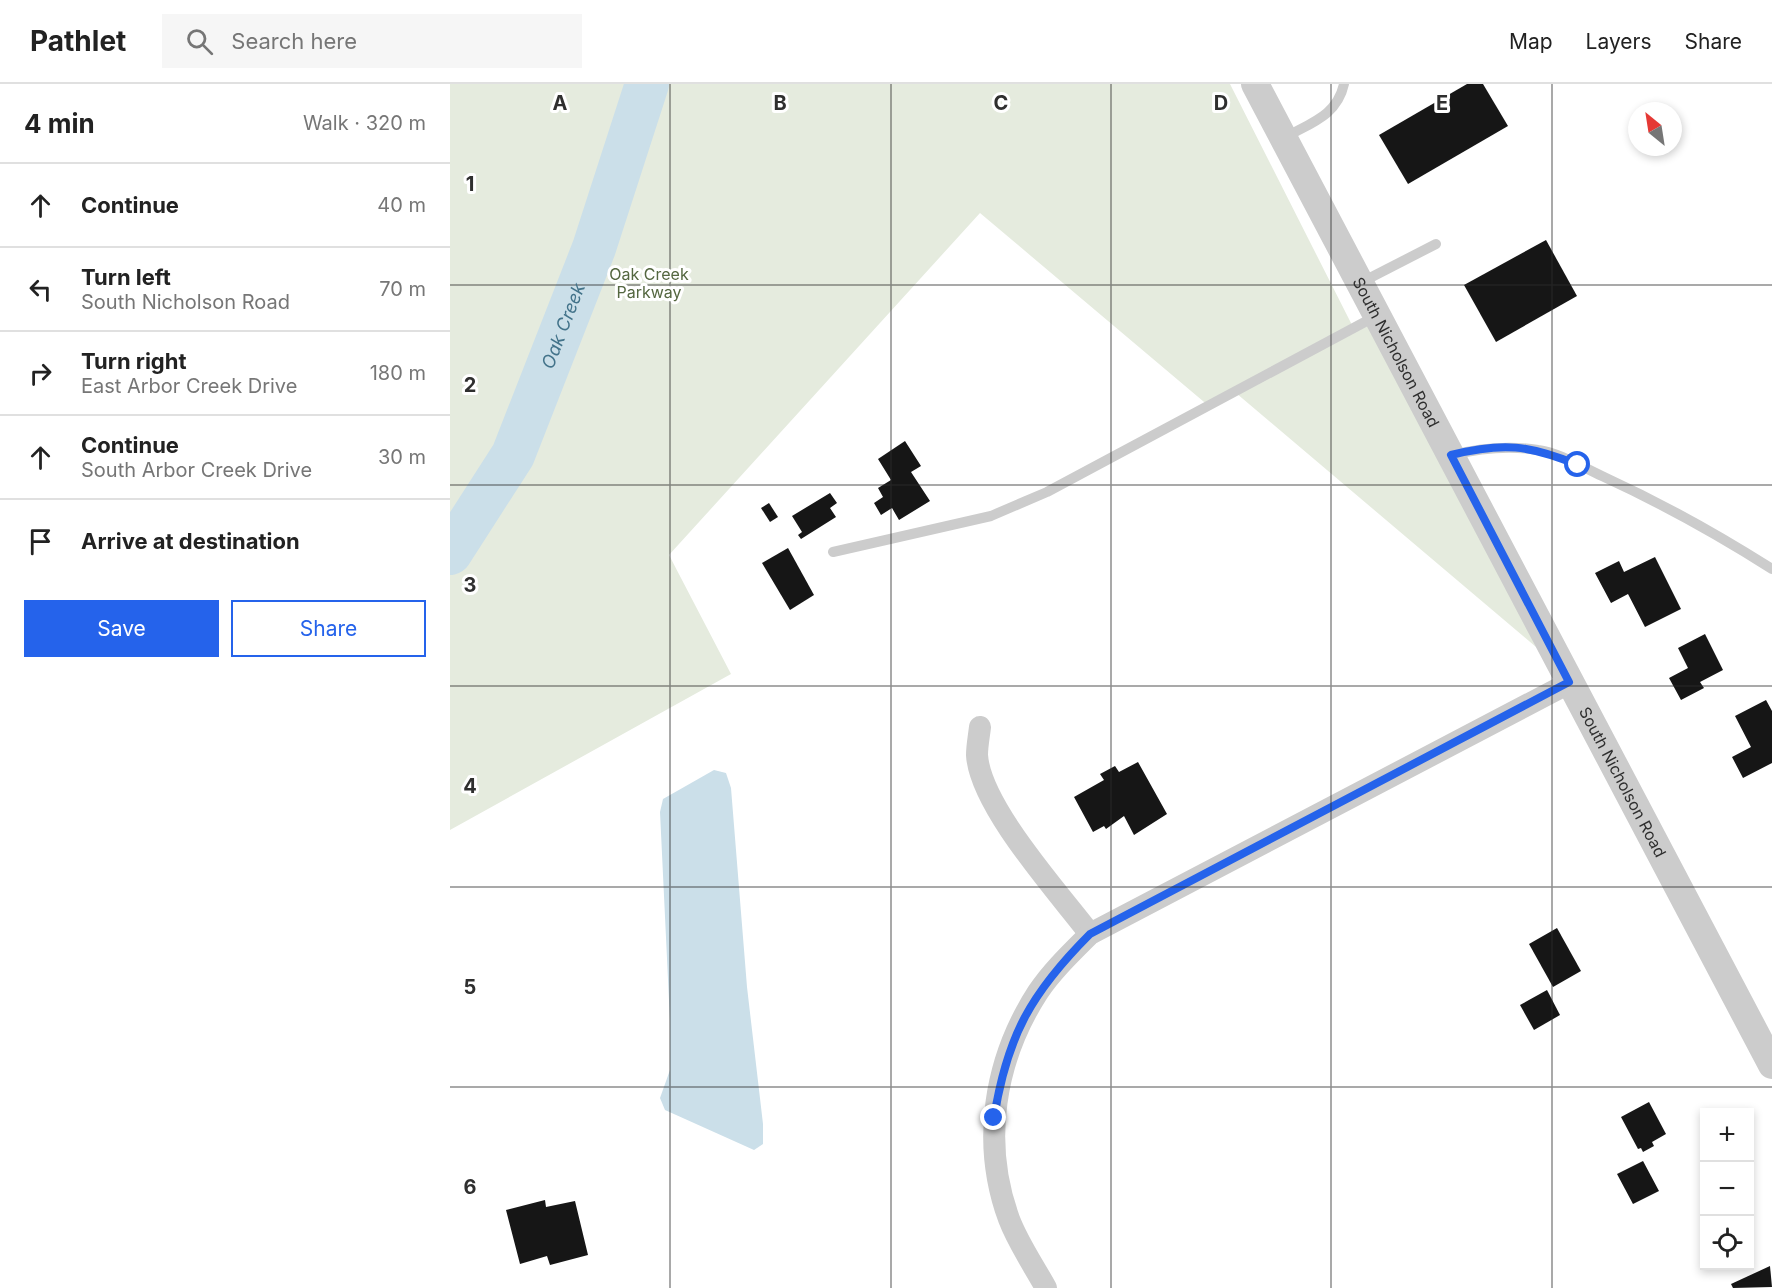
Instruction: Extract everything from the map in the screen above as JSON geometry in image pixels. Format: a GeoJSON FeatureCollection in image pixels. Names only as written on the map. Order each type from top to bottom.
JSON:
{"type":"FeatureCollection","features":[{"type":"Feature","properties":{"kind":"street","name":"South Nicholson Road"},"geometry":{"type":"LineString","coordinates":[[1255,84],[1772,1065]]}},
{"type":"Feature","properties":{"kind":"street"},"geometry":{"type":"LineString","coordinates":[[1046,1288],[1010,1221],[995,1170],[994,1118],[1001,1073],[1019,1027],[1039,991],[1090,934],[1569,682]]}},
{"type":"Feature","properties":{"kind":"street"},"geometry":{"type":"LineString","coordinates":[[980,727],[977,756],[985,784],[998,813],[1090,934]]}},
{"type":"Feature","properties":{"kind":"lane"},"geometry":{"type":"LineString","coordinates":[[1284,138],[1332,111],[1341,97],[1344,84]]}},
{"type":"Feature","properties":{"kind":"lane"},"geometry":{"type":"LineString","coordinates":[[1360,283],[1436,244]]}},
{"type":"Feature","properties":{"kind":"lane"},"geometry":{"type":"LineString","coordinates":[[832,552],[991,516],[1029,500],[1377,316]]}},
{"type":"Feature","properties":{"kind":"lane"},"geometry":{"type":"LineString","coordinates":[[1451,455],[1479,448],[1510,446],[1541,450],[1645,496],[1726,540],[1772,569]]}},
{"type":"Feature","properties":{"kind":"green space","name":"Oak Creek Parkway"},"geometry":{"type":"Polygon","coordinates":[[[450,84],[1230,84],[1353,327],[1378,314],[1536,647],[1236,393],[1210,407],[980,213],[669,555],[731,674],[450,830],[450,84]]]}},
{"type":"Feature","properties":{"kind":"water"},"geometry":{"type":"Polygon","coordinates":[[[714,770],[726,773],[731,788],[747,987],[763,1124],[763,1144],[754,1150],[665,1110],[660,1098],[670,1070],[670,1021],[660,812],[663,799],[714,770]]]}},
{"type":"Feature","properties":{"kind":"building"},"geometry":{"type":"Polygon","coordinates":[[[1467,84],[1483,84],[1508,126],[1408,184],[1379,135],[1467,84]]]}},
{"type":"Feature","properties":{"kind":"building"},"geometry":{"type":"Polygon","coordinates":[[[1546,240],[1577,296],[1496,342],[1464,285],[1546,240]]]}},
{"type":"Feature","properties":{"kind":"building"},"geometry":{"type":"Polygon","coordinates":[[[905,441],[921,466],[911,472],[930,501],[899,520],[892,508],[881,515],[874,503],[883,497],[878,488],[891,480],[878,459],[905,441]]]}},
{"type":"Feature","properties":{"kind":"building"},"geometry":{"type":"Polygon","coordinates":[[[830,493],[837,503],[830,508],[836,517],[801,539],[798,535],[802,532],[792,516],[830,493]]]}},
{"type":"Feature","properties":{"kind":"building"},"geometry":{"type":"Polygon","coordinates":[[[769,503],[778,517],[770,522],[761,508],[769,503]]]}},
{"type":"Feature","properties":{"kind":"building"},"geometry":{"type":"Polygon","coordinates":[[[788,548],[814,595],[790,610],[762,563],[788,548]]]}},
{"type":"Feature","properties":{"kind":"building"},"geometry":{"type":"Polygon","coordinates":[[[1655,557],[1681,609],[1645,627],[1628,594],[1611,603],[1595,573],[1619,561],[1624,572],[1655,557]]]}},
{"type":"Feature","properties":{"kind":"building"},"geometry":{"type":"Polygon","coordinates":[[[1705,634],[1723,670],[1700,682],[1704,688],[1681,700],[1669,678],[1688,668],[1678,648],[1705,634]]]}},
{"type":"Feature","properties":{"kind":"building"},"geometry":{"type":"Polygon","coordinates":[[[1766,700],[1772,711],[1772,763],[1743,778],[1732,757],[1751,747],[1735,716],[1766,700]]]}},
{"type":"Feature","properties":{"kind":"building"},"geometry":{"type":"Polygon","coordinates":[[[1138,762],[1167,814],[1134,835],[1124,816],[1106,829],[1104,826],[1093,832],[1074,797],[1104,780],[1100,774],[1115,766],[1119,772],[1138,762]]]}},
{"type":"Feature","properties":{"kind":"building"},"geometry":{"type":"Polygon","coordinates":[[[1557,928],[1581,971],[1553,987],[1529,944],[1557,928]]]}},
{"type":"Feature","properties":{"kind":"building"},"geometry":{"type":"Polygon","coordinates":[[[1547,990],[1560,1015],[1534,1030],[1520,1005],[1547,990]]]}},
{"type":"Feature","properties":{"kind":"building"},"geometry":{"type":"Polygon","coordinates":[[[1649,1102],[1666,1134],[1652,1142],[1654,1146],[1643,1152],[1641,1148],[1638,1149],[1621,1117],[1649,1102]]]}},
{"type":"Feature","properties":{"kind":"building"},"geometry":{"type":"Polygon","coordinates":[[[1643,1161],[1659,1191],[1633,1204],[1617,1174],[1643,1161]]]}},
{"type":"Feature","properties":{"kind":"building"},"geometry":{"type":"Polygon","coordinates":[[[545,1200],[546,1207],[575,1201],[588,1255],[550,1265],[547,1256],[520,1264],[506,1210],[545,1200]]]}},
{"type":"Feature","properties":{"kind":"building"},"geometry":{"type":"Polygon","coordinates":[[[1770,1266],[1772,1287],[1733,1288],[1731,1284],[1770,1266]]]}},
{"type":"Feature","properties":{"kind":"waterway","name":"Oak Creek"},"geometry":{"type":"LineString","coordinates":[[450,553],[513,455],[594,248],[647,84]]}},
{"type":"Feature","properties":{"kind":"route"},"geometry":{"type":"LineString","coordinates":[[994,1118],[1001,1073],[1019,1027],[1039,991],[1090,934],[1569,682],[1451,455],[1479,448],[1510,446],[1541,450],[1578,465]]}}]}
